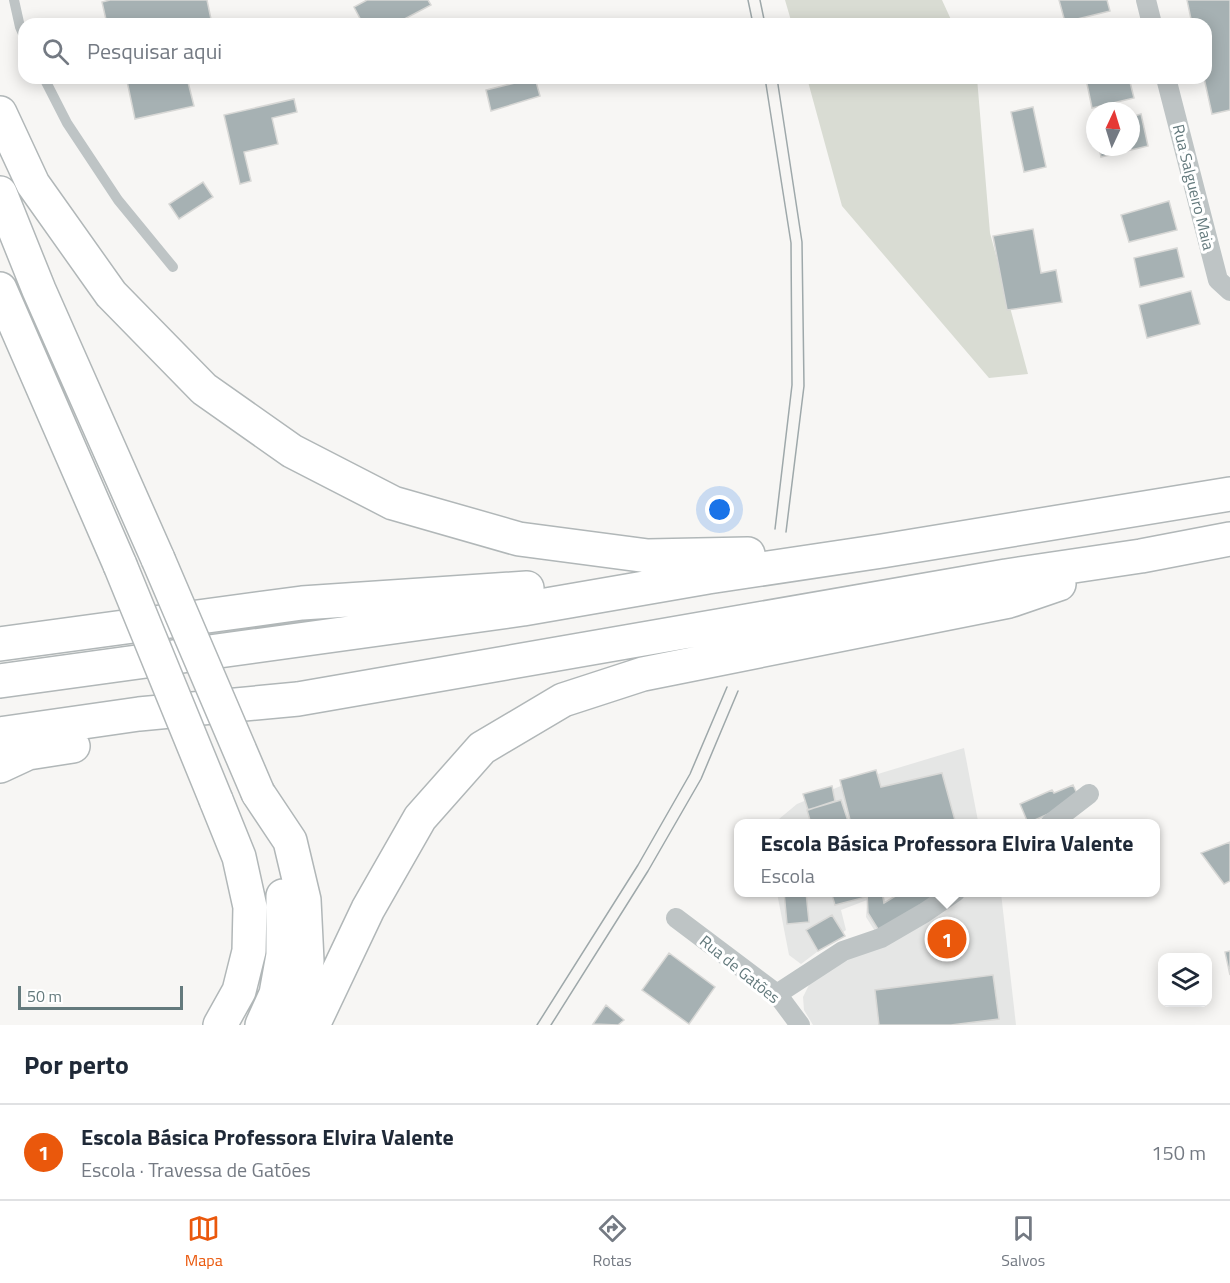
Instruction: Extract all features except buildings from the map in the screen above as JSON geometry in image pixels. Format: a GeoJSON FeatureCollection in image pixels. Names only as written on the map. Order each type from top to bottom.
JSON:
{"type":"FeatureCollection","features":[{"type":"Feature","properties":{"kind":"highway"},"geometry":{"type":"LineString","coordinates":[[0,113],[33,184],[111,294],[204,389],[292,451],[393,503],[519,539],[648,556],[882,551]]}},
{"type":"Feature","properties":{"kind":"highway"},"geometry":{"type":"LineString","coordinates":[[0,193],[39,290],[258,793],[274,850],[284,903],[283,955],[276,994],[262,1025]]}},
{"type":"Feature","properties":{"kind":"highway"},"geometry":{"type":"LineString","coordinates":[[0,289],[120,565],[239,857],[250,907],[249,951],[239,991],[220,1025]]}},
{"type":"Feature","properties":{"kind":"highway"},"geometry":{"type":"LineString","coordinates":[[0,681],[523,609],[708,577],[1230,495]]}},
{"type":"Feature","properties":{"kind":"highway"},"geometry":{"type":"LineString","coordinates":[[0,766],[28,753],[154,732],[298,699],[1230,539]]}},
{"type":"Feature","properties":{"kind":"highway"},"geometry":{"type":"LineString","coordinates":[[313,1025],[368,909],[420,818],[482,748],[563,700],[643,674],[1009,601],[1141,556]]}},
{"type":"Feature","properties":{"kind":"highway"},"geometry":{"type":"LineString","coordinates":[[0,644],[302,603],[708,577]]}},
{"type":"Feature","properties":{"kind":"highway"},"geometry":{"type":"LineString","coordinates":[[0,734],[139,714],[298,699]]}},
{"type":"Feature","properties":{"kind":"highway"},"geometry":{"type":"LineString","coordinates":[[258,793],[290,841],[304,900],[307,961],[301,998],[291,1025]]}},
{"type":"Feature","properties":{"kind":"street"},"geometry":{"type":"LineString","coordinates":[[1146,0],[1150,18]]}},
{"type":"Feature","properties":{"kind":"street","name":"Rua Salgueiro Maia"},"geometry":{"type":"LineString","coordinates":[[1168,84],[1218,280],[1230,291]]}},
{"type":"Feature","properties":{"kind":"street"},"geometry":{"type":"LineString","coordinates":[[1056,819],[1089,794]]}},
{"type":"Feature","properties":{"kind":"street"},"geometry":{"type":"LineString","coordinates":[[777,994],[843,951],[881,938],[924,914],[948,897]]}},
{"type":"Feature","properties":{"kind":"street","name":"Rua de Gatões"},"geometry":{"type":"LineString","coordinates":[[676,918],[777,994],[800,1025]]}},
{"type":"Feature","properties":{"kind":"lane"},"geometry":{"type":"LineString","coordinates":[[14,0],[18,18]]}},
{"type":"Feature","properties":{"kind":"lane"},"geometry":{"type":"LineString","coordinates":[[47,84],[67,123],[118,200],[173,267]]}},
{"type":"Feature","properties":{"kind":"shaded area"},"geometry":{"type":"Polygon","coordinates":[[[785,0],[942,0],[950,18],[790,18],[785,0]]]}},
{"type":"Feature","properties":{"kind":"shaded area"},"geometry":{"type":"Polygon","coordinates":[[[809,84],[978,84],[990,233],[1028,374],[989,378],[842,206],[809,84]]]}},
{"type":"Feature","properties":{"kind":"shaded area"},"geometry":{"type":"Polygon","coordinates":[[[964,748],[978,819],[779,819],[797,804],[848,783],[964,748]]]}},
{"type":"Feature","properties":{"kind":"shaded area"},"geometry":{"type":"Polygon","coordinates":[[[778,897],[884,897],[886,903],[880,939],[866,917],[867,900],[841,910],[846,930],[801,964],[789,955],[778,897]]]}},
{"type":"Feature","properties":{"kind":"shaded area"},"geometry":{"type":"Polygon","coordinates":[[[961,897],[1001,897],[1016,1025],[813,1025],[804,1010],[803,997],[810,983],[846,960],[927,918],[961,897]]]}},
{"type":"Feature","properties":{"kind":"tram line"},"geometry":{"type":"LineString","coordinates":[[748,0],[752,18]]}},
{"type":"Feature","properties":{"kind":"tram line"},"geometry":{"type":"LineString","coordinates":[[760,0],[764,18]]}},
{"type":"Feature","properties":{"kind":"tram line"},"geometry":{"type":"LineString","coordinates":[[766,84],[791,243],[792,385],[775,529]]}},
{"type":"Feature","properties":{"kind":"tram line"},"geometry":{"type":"LineString","coordinates":[[778,84],[802,242],[804,386],[786,532]]}},
{"type":"Feature","properties":{"kind":"tram line"},"geometry":{"type":"LineString","coordinates":[[537,1025],[638,865],[690,774],[727,687]]}},
{"type":"Feature","properties":{"kind":"tram line"},"geometry":{"type":"LineString","coordinates":[[551,1025],[648,871],[701,779],[738,691]]}},
{"type":"Feature","properties":{"kind":"place","name":"Escola Básica Professora Elvira Valente"},"geometry":{"type":"Point","coordinates":[947,939]}}]}
